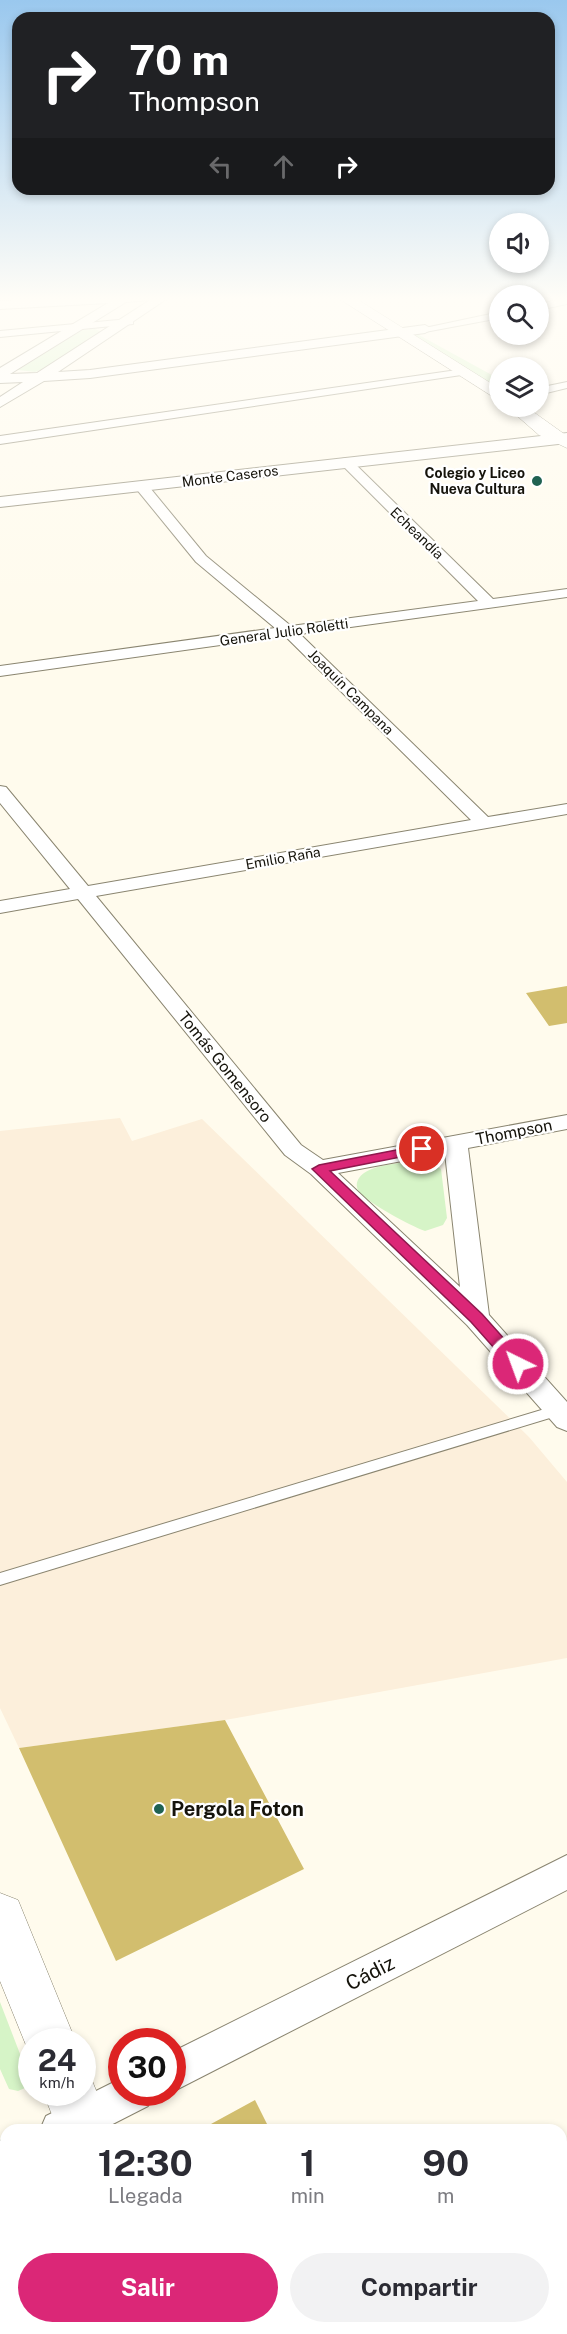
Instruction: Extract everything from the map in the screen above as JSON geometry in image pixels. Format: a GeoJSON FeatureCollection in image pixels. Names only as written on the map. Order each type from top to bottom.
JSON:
{"type":"FeatureCollection","features":[{"type":"Feature","properties":{"kind":"main road"},"geometry":{"type":"LineString","coordinates":[[528,417],[545,431],[565,440]]}},
{"type":"Feature","properties":{"kind":"main road"},"geometry":{"type":"LineString","coordinates":[[549,417],[561,429],[565,440]]}},
{"type":"Feature","properties":{"kind":"main road"},"geometry":{"type":"LineString","coordinates":[[0,1917],[44,2028]]}},
{"type":"Feature","properties":{"kind":"street"},"geometry":{"type":"LineString","coordinates":[[0,440],[239,405]]}},
{"type":"Feature","properties":{"kind":"street","name":"Monte Caseros"},"geometry":{"type":"LineString","coordinates":[[0,502],[345,462],[565,440]]}},
{"type":"Feature","properties":{"kind":"street","name":"Echeandía"},"geometry":{"type":"LineString","coordinates":[[345,462],[489,603]]}},
{"type":"Feature","properties":{"kind":"street","name":"Joaquín Campana"},"geometry":{"type":"LineString","coordinates":[[141,486],[201,559],[289,632],[484,823]]}},
{"type":"Feature","properties":{"kind":"street","name":"General Julio Roletti"},"geometry":{"type":"LineString","coordinates":[[0,671],[567,593]]}},
{"type":"Feature","properties":{"kind":"street","name":"Tomás Gomensoro"},"geometry":{"type":"LineString","coordinates":[[0,791],[292,1150],[319,1169],[476,1318],[563,1415]]}},
{"type":"Feature","properties":{"kind":"street","name":"Emilio Raña"},"geometry":{"type":"LineString","coordinates":[[0,907],[567,809]]}},
{"type":"Feature","properties":{"kind":"street","name":"Thompson"},"geometry":{"type":"LineString","coordinates":[[319,1169],[567,1122]]}},
{"type":"Feature","properties":{"kind":"street"},"geometry":{"type":"LineString","coordinates":[[456,1143],[476,1318]]}},
{"type":"Feature","properties":{"kind":"street","name":"Cádiz"},"geometry":{"type":"LineString","coordinates":[[186,2066],[567,1872]]}},
{"type":"Feature","properties":{"kind":"street"},"geometry":{"type":"LineString","coordinates":[[74,2118],[108,2103]]}},
{"type":"Feature","properties":{"kind":"lane"},"geometry":{"type":"LineString","coordinates":[[0,1579],[563,1415]]}},
{"type":"Feature","properties":{"kind":"shaded area"},"geometry":{"type":"Polygon","coordinates":[[[120,1118],[132,1141],[202,1119],[529,1437],[567,1482],[567,1658],[225,1720],[19,1748],[0,1708],[0,1131],[120,1118]]]}},
{"type":"Feature","properties":{"kind":"green space"},"geometry":{"type":"Polygon","coordinates":[[[419,1160],[432,1163],[441,1169],[447,1218],[443,1225],[425,1231],[373,1203],[360,1193],[357,1185],[360,1177],[369,1170],[419,1160]]]}},
{"type":"Feature","properties":{"kind":"green space"},"geometry":{"type":"Polygon","coordinates":[[[0,2002],[18,2049],[18,2091],[9,2089],[0,2069],[0,2002]]]}},
{"type":"Feature","properties":{"kind":"building"},"geometry":{"type":"Polygon","coordinates":[[[567,986],[567,1023],[549,1026],[526,993],[567,986]]]}},
{"type":"Feature","properties":{"kind":"building","name":"Pergola Foton"},"geometry":{"type":"Polygon","coordinates":[[[225,1720],[304,1869],[116,1961],[19,1748],[225,1720]]]}},
{"type":"Feature","properties":{"kind":"building"},"geometry":{"type":"Polygon","coordinates":[[[255,2100],[267,2124],[211,2124],[255,2100]]]}},
{"type":"Feature","properties":{"kind":"place","name":"Colegio y Liceo Nueva Cultura"},"geometry":{"type":"Point","coordinates":[537,481]}},
{"type":"Feature","properties":{"kind":"place","name":"Pergola Foton"},"geometry":{"type":"Point","coordinates":[159,1809]}},
{"type":"Feature","properties":{"kind":"route"},"geometry":{"type":"LineString","coordinates":[[422,1149],[319,1169],[476,1318],[518,1364]]}}]}
